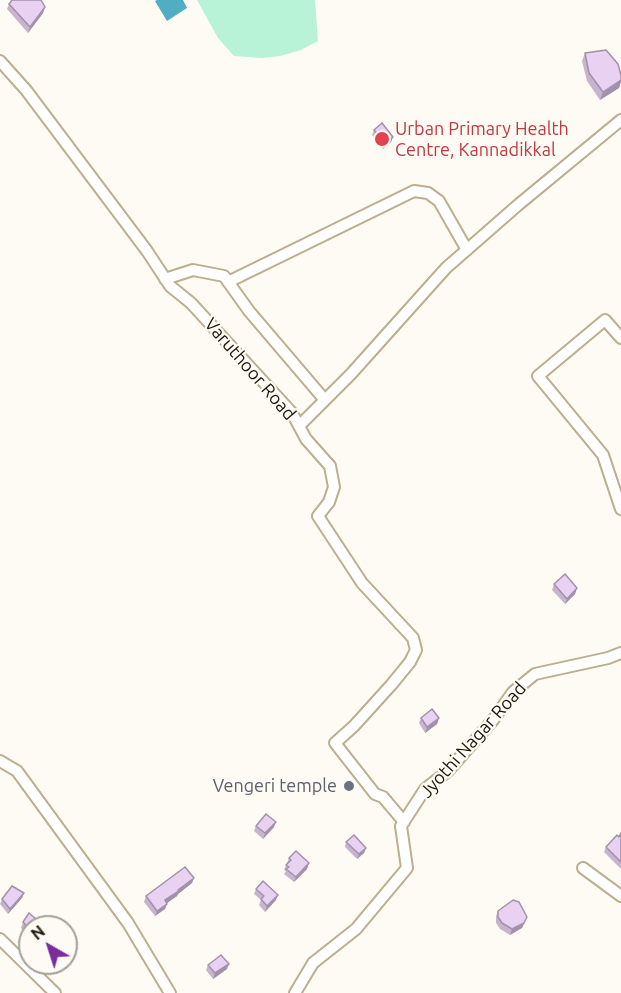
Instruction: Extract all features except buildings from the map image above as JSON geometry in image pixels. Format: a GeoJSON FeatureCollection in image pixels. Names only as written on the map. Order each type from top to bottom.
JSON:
{"type":"FeatureCollection","features":[{"type":"Feature","properties":{"kind":"street","name":"Varuthoor Road"},"geometry":{"type":"LineString","coordinates":[[0,61],[26,90],[147,251],[170,286],[191,303],[292,413],[306,439],[330,466],[334,487],[328,502],[318,516],[362,583],[413,638],[416,650],[410,662],[354,726],[335,743],[375,794],[384,796],[404,822]]}},
{"type":"Feature","properties":{"kind":"street"},"geometry":{"type":"LineString","coordinates":[[298,426],[351,374],[446,268],[621,120]]}},
{"type":"Feature","properties":{"kind":"street"},"geometry":{"type":"LineString","coordinates":[[228,282],[414,191],[428,193],[439,201],[467,250]]}},
{"type":"Feature","properties":{"kind":"street"},"geometry":{"type":"LineString","coordinates":[[165,279],[193,270],[224,276],[249,311],[324,399]]}},
{"type":"Feature","properties":{"kind":"street"},"geometry":{"type":"LineString","coordinates":[[621,338],[605,320],[538,376],[603,455],[621,509]]}},
{"type":"Feature","properties":{"kind":"street","name":"Jyothi Nagar Road"},"geometry":{"type":"LineString","coordinates":[[404,822],[425,789],[448,771],[493,720],[513,692],[535,674],[621,653]]}},
{"type":"Feature","properties":{"kind":"street"},"geometry":{"type":"LineString","coordinates":[[0,762],[17,771],[24,780],[128,923],[170,993]]}},
{"type":"Feature","properties":{"kind":"street"},"geometry":{"type":"LineString","coordinates":[[295,993],[313,963],[356,929],[407,868],[402,826],[404,822]]}},
{"type":"Feature","properties":{"kind":"street"},"geometry":{"type":"LineString","coordinates":[[583,868],[621,896]]}},
{"type":"Feature","properties":{"kind":"street"},"geometry":{"type":"LineString","coordinates":[[0,939],[55,993]]}},
{"type":"Feature","properties":{"kind":"green space"},"geometry":{"type":"Polygon","coordinates":[[[197,0],[315,0],[318,41],[301,50],[280,56],[262,58],[234,56],[218,38],[197,0]]]}},
{"type":"Feature","properties":{"kind":"water"},"geometry":{"type":"Polygon","coordinates":[[[183,0],[187,8],[167,21],[155,1],[183,0]]]}},
{"type":"Feature","properties":{"kind":"place","name":"Urban Primary Health Centre, Kannadikkal"},"geometry":{"type":"Point","coordinates":[382,139]}},
{"type":"Feature","properties":{"kind":"place","name":"Vengeri temple"},"geometry":{"type":"Point","coordinates":[349,786]}}]}
